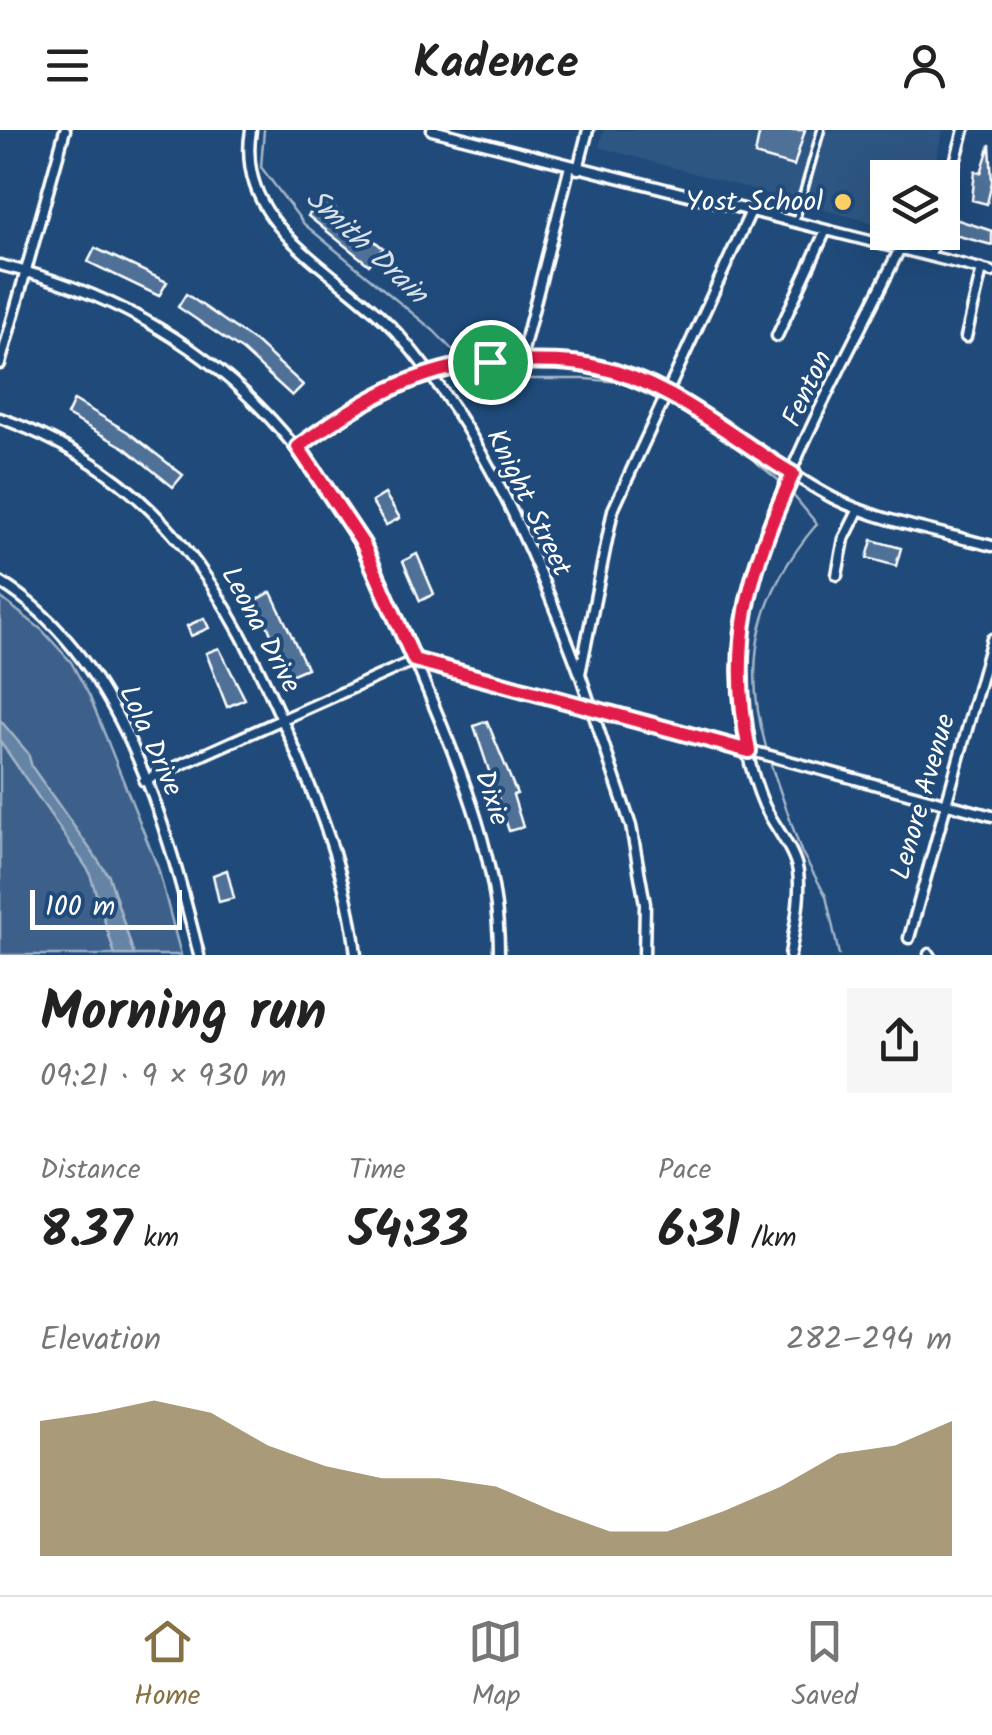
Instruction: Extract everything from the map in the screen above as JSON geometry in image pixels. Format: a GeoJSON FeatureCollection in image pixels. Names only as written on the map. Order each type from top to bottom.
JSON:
{"type":"FeatureCollection","features":[{"type":"Feature","properties":{"kind":"street"},"geometry":{"type":"LineString","coordinates":[[0,364],[65,130]]}},
{"type":"Feature","properties":{"kind":"street","name":"Knight Street"},"geometry":{"type":"LineString","coordinates":[[251,130],[250,180],[269,217],[383,318],[431,374],[505,498],[580,674],[636,850],[645,904],[644,955]]}},
{"type":"Feature","properties":{"kind":"street"},"geometry":{"type":"LineString","coordinates":[[432,130],[870,241]]}},
{"type":"Feature","properties":{"kind":"street"},"geometry":{"type":"LineString","coordinates":[[520,362],[574,167],[588,130]]}},
{"type":"Feature","properties":{"kind":"street"},"geometry":{"type":"LineString","coordinates":[[956,160],[964,130]]}},
{"type":"Feature","properties":{"kind":"street"},"geometry":{"type":"LineString","coordinates":[[580,674],[613,510],[751,211]]}},
{"type":"Feature","properties":{"kind":"street"},"geometry":{"type":"LineString","coordinates":[[776,336],[826,230]]}},
{"type":"Feature","properties":{"kind":"street","name":"Fenton"},"geometry":{"type":"LineString","coordinates":[[790,955],[798,869],[762,799],[749,751],[738,679],[742,617],[759,554],[793,474],[899,250]]}},
{"type":"Feature","properties":{"kind":"street"},"geometry":{"type":"LineString","coordinates":[[908,250],[992,272]]}},
{"type":"Feature","properties":{"kind":"street"},"geometry":{"type":"LineString","coordinates":[[930,256],[932,250]]}},
{"type":"Feature","properties":{"kind":"street","name":"Dixie"},"geometry":{"type":"LineString","coordinates":[[0,265],[97,296],[168,334],[237,385],[298,447],[363,544],[456,759],[484,850],[497,909],[499,955]]}},
{"type":"Feature","properties":{"kind":"street"},"geometry":{"type":"LineString","coordinates":[[966,338],[982,269]]}},
{"type":"Feature","properties":{"kind":"street"},"geometry":{"type":"LineString","coordinates":[[298,447],[358,405],[431,374],[474,363],[598,367],[668,395],[793,474],[860,509],[992,546]]}},
{"type":"Feature","properties":{"kind":"street","name":"Leona Drive"},"geometry":{"type":"LineString","coordinates":[[0,418],[78,454],[163,520],[223,598],[282,721],[336,856],[356,955]]}},
{"type":"Feature","properties":{"kind":"street"},"geometry":{"type":"LineString","coordinates":[[837,574],[844,539],[860,509]]}},
{"type":"Feature","properties":{"kind":"street","name":"Lola Drive"},"geometry":{"type":"LineString","coordinates":[[0,582],[44,614],[80,652],[102,686],[144,781],[183,886],[199,955]]}},
{"type":"Feature","properties":{"kind":"street","name":"Lenore Avenue"},"geometry":{"type":"LineString","coordinates":[[909,938],[992,638]]}},
{"type":"Feature","properties":{"kind":"street"},"geometry":{"type":"LineString","coordinates":[[144,781],[414,660],[992,816]]}},
{"type":"Feature","properties":{"kind":"lane"},"geometry":{"type":"LineString","coordinates":[[794,222],[821,130]]}},
{"type":"Feature","properties":{"kind":"shaded area","name":"Yost School"},"geometry":{"type":"Polygon","coordinates":[[[604,130],[943,130],[935,160],[870,160],[870,222],[599,147],[604,130]]]}},
{"type":"Feature","properties":{"kind":"shaded area"},"geometry":{"type":"Polygon","coordinates":[[[0,597],[42,630],[71,662],[90,697],[158,868],[181,955],[0,955],[0,597]]]}},
{"type":"Feature","properties":{"kind":"shaded area"},"geometry":{"type":"Polygon","coordinates":[[[0,720],[28,753],[32,767],[109,876],[134,955],[115,955],[89,871],[0,741],[0,720]]]}},
{"type":"Feature","properties":{"kind":"building"},"geometry":{"type":"Polygon","coordinates":[[[760,130],[805,130],[794,166],[755,155],[760,130]]]}},
{"type":"Feature","properties":{"kind":"building"},"geometry":{"type":"Polygon","coordinates":[[[990,144],[992,182],[987,204],[972,200],[975,171],[981,173],[990,144]]]}},
{"type":"Feature","properties":{"kind":"building"},"geometry":{"type":"Polygon","coordinates":[[[322,198],[383,248],[369,265],[308,216],[322,198]]]}},
{"type":"Feature","properties":{"kind":"building"},"geometry":{"type":"Polygon","coordinates":[[[960,221],[992,231],[992,245],[960,236],[960,221]]]}},
{"type":"Feature","properties":{"kind":"building"},"geometry":{"type":"Polygon","coordinates":[[[95,248],[167,282],[159,296],[88,262],[95,248]]]}},
{"type":"Feature","properties":{"kind":"building"},"geometry":{"type":"Polygon","coordinates":[[[186,294],[257,343],[303,385],[292,396],[243,351],[178,307],[186,294]]]}},
{"type":"Feature","properties":{"kind":"building"},"geometry":{"type":"Polygon","coordinates":[[[74,400],[128,432],[183,475],[173,487],[125,448],[67,415],[74,400]]]}},
{"type":"Feature","properties":{"kind":"building"},"geometry":{"type":"Polygon","coordinates":[[[385,494],[400,518],[386,525],[372,502],[385,494]]]}},
{"type":"Feature","properties":{"kind":"building"},"geometry":{"type":"Polygon","coordinates":[[[872,540],[901,548],[896,566],[867,558],[872,540]]]}},
{"type":"Feature","properties":{"kind":"building"},"geometry":{"type":"Polygon","coordinates":[[[417,554],[434,594],[420,601],[403,561],[417,554]]]}},
{"type":"Feature","properties":{"kind":"building"},"geometry":{"type":"Polygon","coordinates":[[[271,592],[307,668],[288,676],[257,600],[271,592]]]}},
{"type":"Feature","properties":{"kind":"building"},"geometry":{"type":"Polygon","coordinates":[[[204,618],[209,628],[191,636],[187,626],[204,618]]]}},
{"type":"Feature","properties":{"kind":"building"},"geometry":{"type":"Polygon","coordinates":[[[219,648],[245,699],[227,707],[206,653],[219,648]]]}},
{"type":"Feature","properties":{"kind":"building"},"geometry":{"type":"Polygon","coordinates":[[[487,721],[517,794],[513,795],[523,827],[509,831],[474,726],[487,721]]]}},
{"type":"Feature","properties":{"kind":"building"},"geometry":{"type":"Polygon","coordinates":[[[227,870],[234,898],[219,902],[213,875],[227,870]]]}},
{"type":"Feature","properties":{"kind":"waterway","name":"Smith Drain"},"geometry":{"type":"LineString","coordinates":[[264,130],[261,167],[304,224],[434,331],[466,364]]}},
{"type":"Feature","properties":{"kind":"waterway","name":"Smith Drain"},"geometry":{"type":"LineString","coordinates":[[473,369],[486,379],[620,382],[655,398]]}},
{"type":"Feature","properties":{"kind":"waterway","name":"Smith Drain"},"geometry":{"type":"LineString","coordinates":[[673,407],[711,426],[782,483]]}},
{"type":"Feature","properties":{"kind":"waterway","name":"Smith Drain"},"geometry":{"type":"LineString","coordinates":[[766,747],[755,685],[760,628],[781,575],[817,524],[788,489]]}},
{"type":"Feature","properties":{"kind":"waterway","name":"Smith Drain"},"geometry":{"type":"LineString","coordinates":[[771,765],[801,851],[826,896],[839,955]]}},
{"type":"Feature","properties":{"kind":"place","name":"Yost School"},"geometry":{"type":"Point","coordinates":[843,202]}},
{"type":"Feature","properties":{"kind":"route"},"geometry":{"type":"LineString","coordinates":[[490,362],[577,363],[632,378],[716,422],[793,474],[759,554],[742,617],[738,679],[749,751],[414,660],[363,544],[298,447],[358,405],[412,379],[490,362]]}}]}
